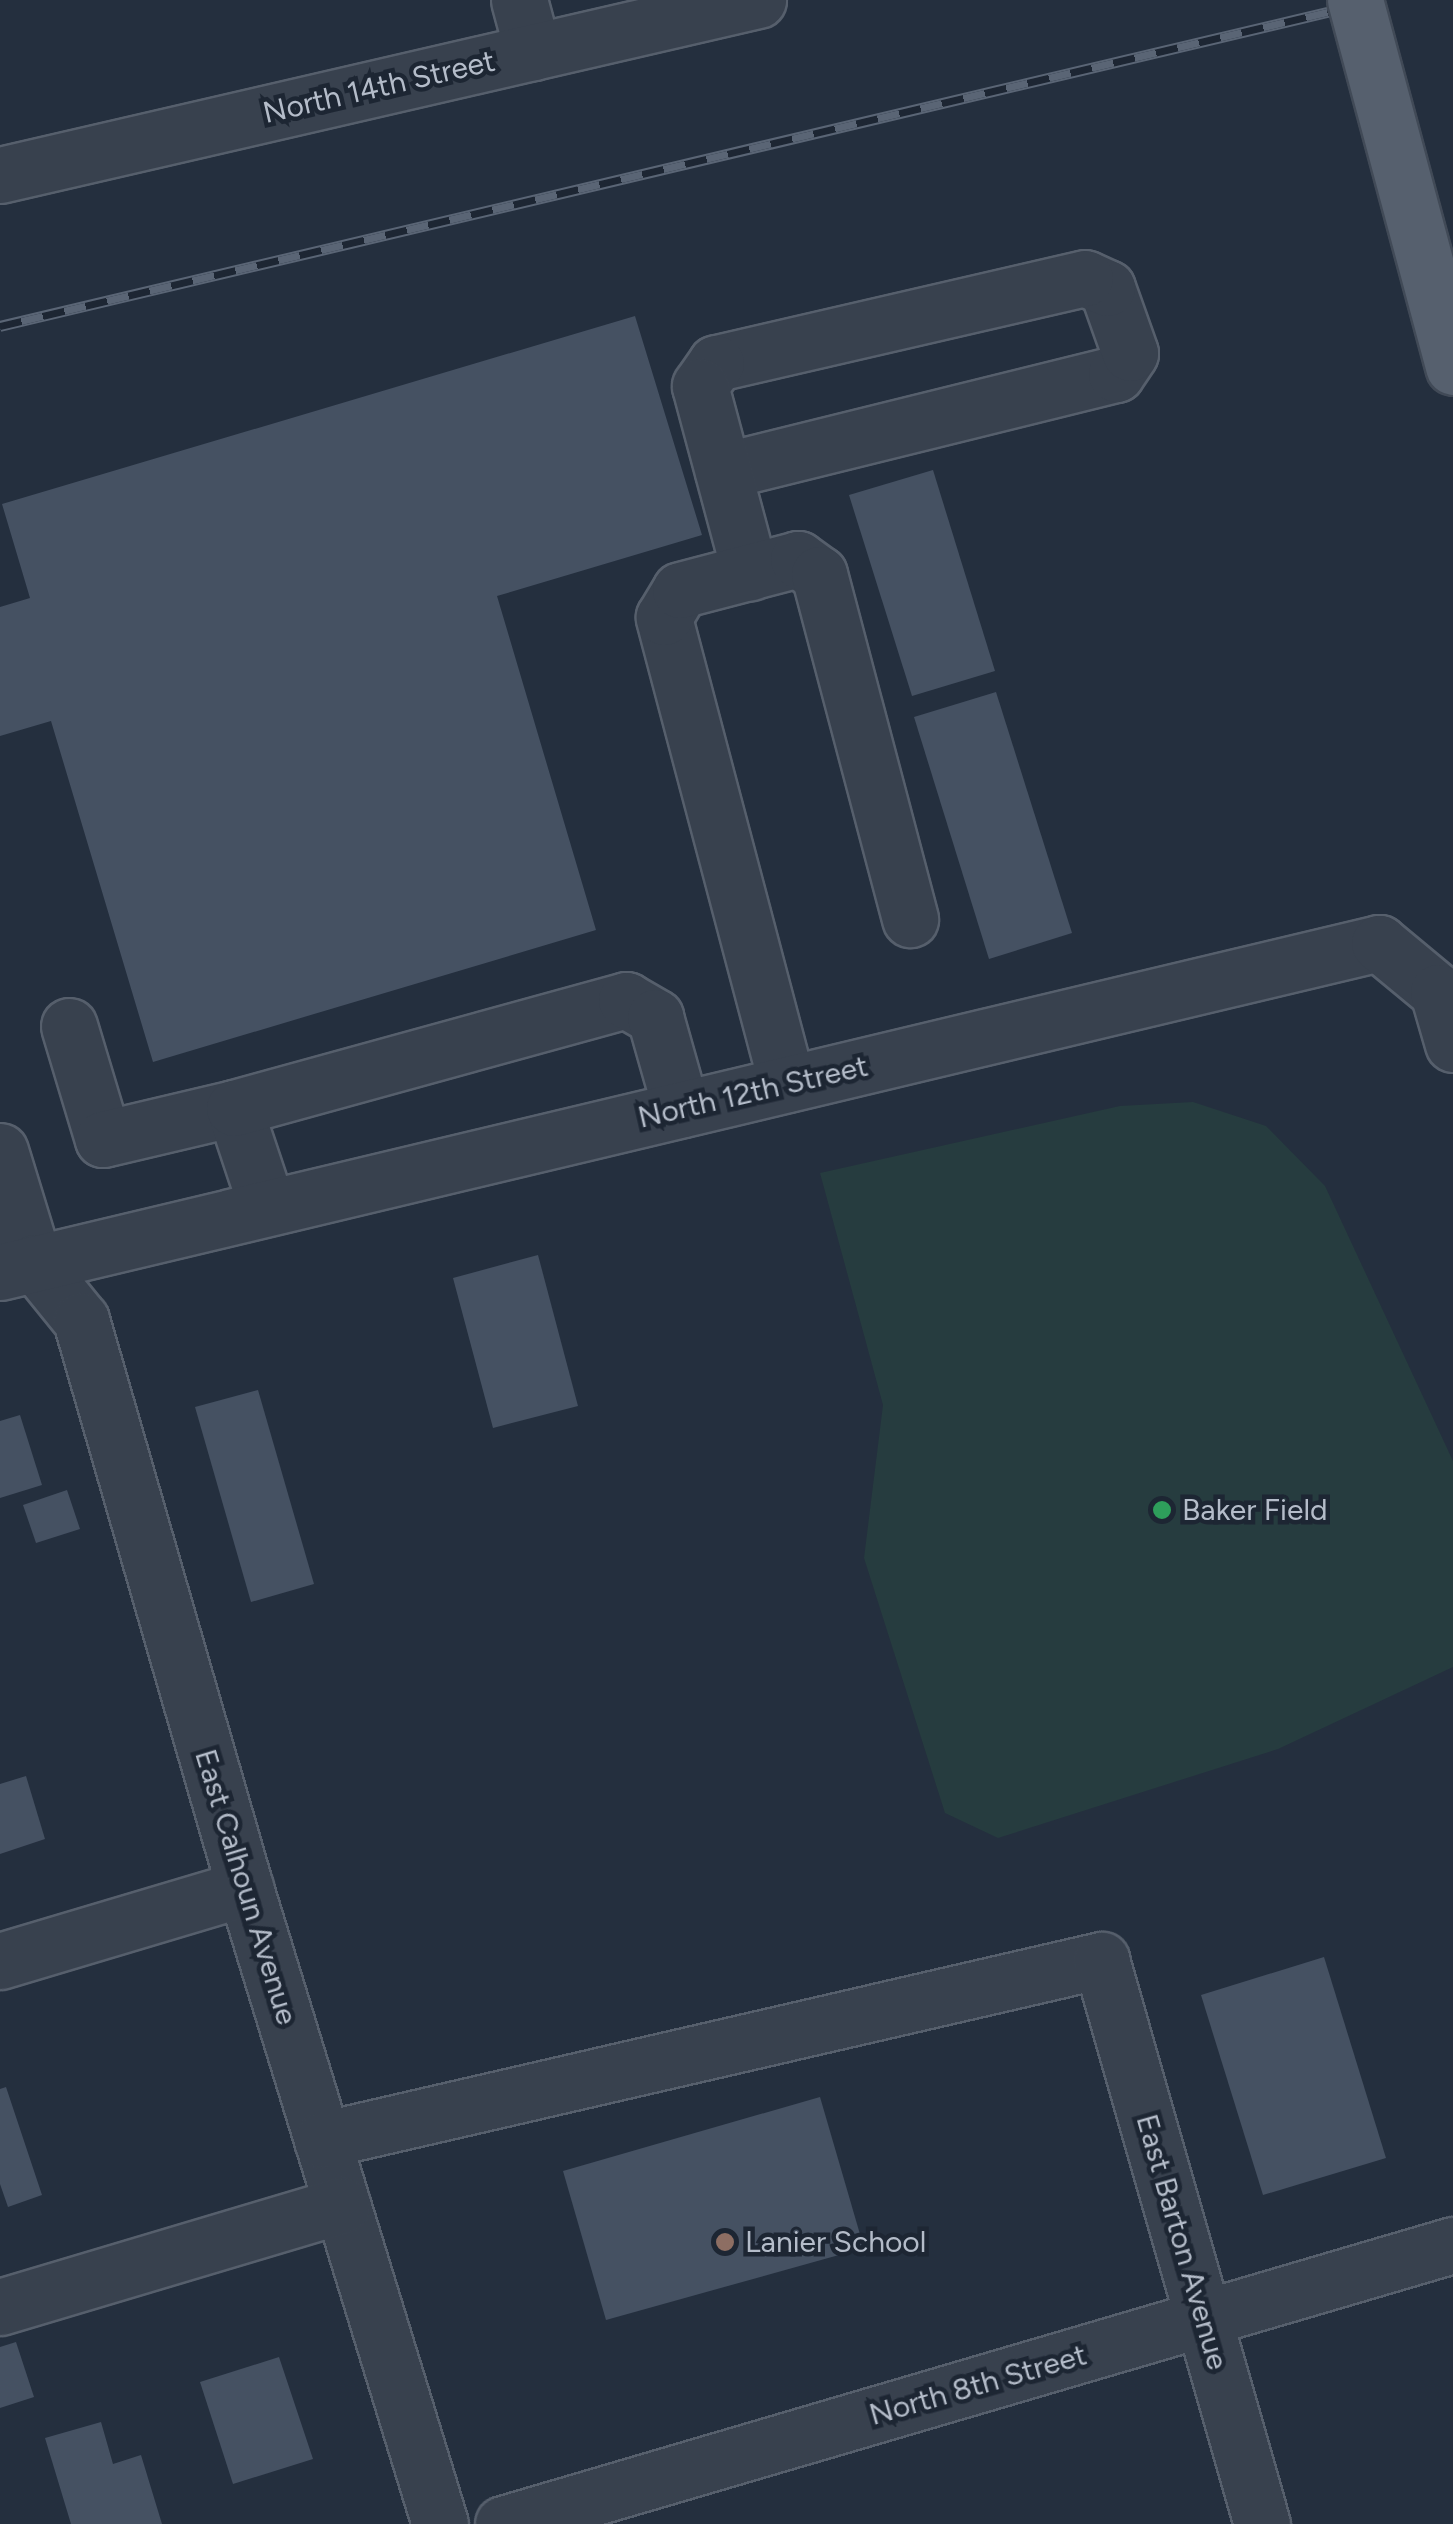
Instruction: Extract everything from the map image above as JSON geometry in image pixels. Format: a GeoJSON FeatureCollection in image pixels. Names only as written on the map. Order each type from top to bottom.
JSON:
{"type":"FeatureCollection","features":[{"type":"Feature","properties":{"kind":"main road"},"geometry":{"type":"LineString","coordinates":[[1355,0],[1453,368]]}},
{"type":"Feature","properties":{"kind":"street","name":"North 14th Street"},"geometry":{"type":"LineString","coordinates":[[0,175],[526,26],[758,0]]}},
{"type":"Feature","properties":{"kind":"street"},"geometry":{"type":"LineString","coordinates":[[723,470],[1116,374],[1130,352],[1107,288],[1085,278],[716,362],[700,386],[750,572]]}},
{"type":"Feature","properties":{"kind":"street"},"geometry":{"type":"LineString","coordinates":[[787,1084],[664,617],[680,590],[798,559],[819,574],[910,918]]}},
{"type":"Feature","properties":{"kind":"street","name":"North 12th Street"},"geometry":{"type":"LineString","coordinates":[[17,1267],[1378,944],[1438,992],[1453,1044]]}},
{"type":"Feature","properties":{"kind":"street"},"geometry":{"type":"LineString","coordinates":[[69,1026],[103,1139],[234,1108],[626,1000],[654,1017],[681,1109]]}},
{"type":"Feature","properties":{"kind":"street"},"geometry":{"type":"LineString","coordinates":[[234,1108],[266,1207]]}},
{"type":"Feature","properties":{"kind":"street"},"geometry":{"type":"LineString","coordinates":[[0,1151],[17,1267]]}},
{"type":"Feature","properties":{"kind":"street","name":"East Calhoun Avenue"},"geometry":{"type":"LineString","coordinates":[[17,1267],[81,1320],[245,1888],[440,2524]]}},
{"type":"Feature","properties":{"kind":"street"},"geometry":{"type":"LineString","coordinates":[[0,1960],[245,1888]]}},
{"type":"Feature","properties":{"kind":"street","name":"East Barton Avenue"},"geometry":{"type":"LineString","coordinates":[[322,2140],[1100,1960],[1262,2524]]}},
{"type":"Feature","properties":{"kind":"street"},"geometry":{"type":"LineString","coordinates":[[0,2308],[342,2205]]}},
{"type":"Feature","properties":{"kind":"street","name":"North 8th Street"},"geometry":{"type":"LineString","coordinates":[[503,2524],[1453,2245]]}},
{"type":"Feature","properties":{"kind":"green space","name":"Baker Field"},"geometry":{"type":"Polygon","coordinates":[[[1193,1102],[1266,1126],[1325,1186],[1453,1461],[1453,1667],[1278,1749],[998,1838],[945,1813],[864,1558],[883,1405],[820,1173],[1120,1106],[1193,1102]]]}},
{"type":"Feature","properties":{"kind":"building"},"geometry":{"type":"Polygon","coordinates":[[[635,316],[702,535],[497,596],[596,930],[153,1062],[51,721],[0,736],[0,607],[30,598],[2,504],[635,316]]]}},
{"type":"Feature","properties":{"kind":"building"},"geometry":{"type":"Polygon","coordinates":[[[933,470],[995,671],[912,696],[849,495],[933,470]]]}},
{"type":"Feature","properties":{"kind":"building"},"geometry":{"type":"Polygon","coordinates":[[[996,692],[1072,933],[989,959],[914,717],[996,692]]]}},
{"type":"Feature","properties":{"kind":"building"},"geometry":{"type":"Polygon","coordinates":[[[538,1255],[578,1406],[493,1428],[453,1278],[538,1255]]]}},
{"type":"Feature","properties":{"kind":"building"},"geometry":{"type":"Polygon","coordinates":[[[258,1390],[314,1584],[251,1602],[195,1407],[258,1390]]]}},
{"type":"Feature","properties":{"kind":"building"},"geometry":{"type":"Polygon","coordinates":[[[20,1415],[42,1485],[0,1498],[0,1421],[20,1415]]]}},
{"type":"Feature","properties":{"kind":"building"},"geometry":{"type":"Polygon","coordinates":[[[67,1490],[80,1529],[36,1543],[23,1505],[67,1490]]]}},
{"type":"Feature","properties":{"kind":"building"},"geometry":{"type":"Polygon","coordinates":[[[26,1776],[45,1839],[0,1854],[0,1784],[26,1776]]]}},
{"type":"Feature","properties":{"kind":"building"},"geometry":{"type":"Polygon","coordinates":[[[1324,1957],[1386,2158],[1263,2195],[1201,1995],[1324,1957]]]}},
{"type":"Feature","properties":{"kind":"building"},"geometry":{"type":"Polygon","coordinates":[[[6,2087],[42,2195],[8,2207],[0,2184],[0,2089],[6,2087]]]}},
{"type":"Feature","properties":{"kind":"building"},"geometry":{"type":"Polygon","coordinates":[[[820,2097],[864,2248],[606,2320],[563,2171],[820,2097]]]}},
{"type":"Feature","properties":{"kind":"building"},"geometry":{"type":"Polygon","coordinates":[[[16,2342],[34,2397],[0,2408],[0,2347],[16,2342]]]}},
{"type":"Feature","properties":{"kind":"building"},"geometry":{"type":"Polygon","coordinates":[[[279,2357],[313,2459],[233,2484],[200,2382],[279,2357]]]}},
{"type":"Feature","properties":{"kind":"building"},"geometry":{"type":"Polygon","coordinates":[[[101,2422],[113,2464],[141,2455],[162,2524],[71,2524],[45,2438],[101,2422]]]}},
{"type":"Feature","properties":{"kind":"railway"},"geometry":{"type":"LineString","coordinates":[[0,326],[1378,0]]}},
{"type":"Feature","properties":{"kind":"place","name":"Baker Field"},"geometry":{"type":"Point","coordinates":[1162,1510]}},
{"type":"Feature","properties":{"kind":"place","name":"Lanier School"},"geometry":{"type":"Point","coordinates":[725,2242]}}]}
